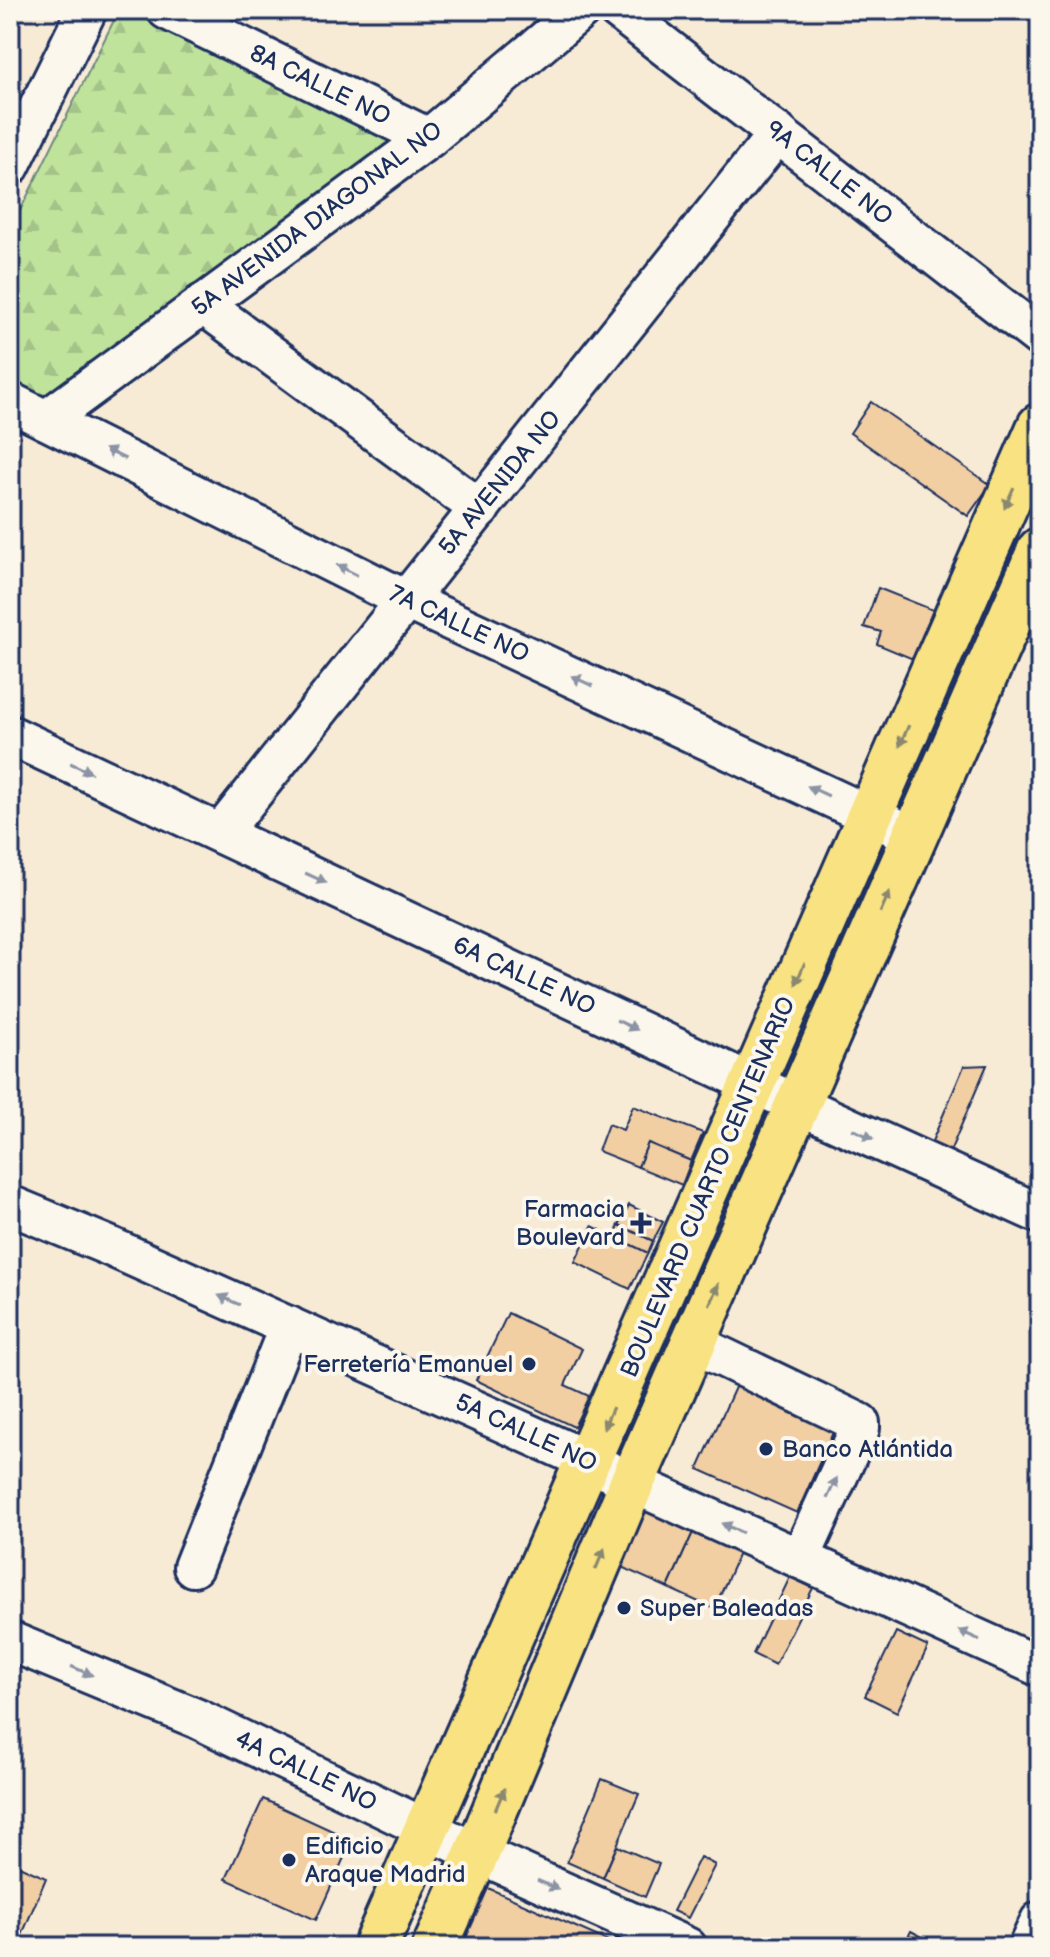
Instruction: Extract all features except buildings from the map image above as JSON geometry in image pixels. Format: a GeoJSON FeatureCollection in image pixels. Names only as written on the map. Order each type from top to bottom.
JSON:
{"type":"FeatureCollection","features":[{"type":"Feature","properties":{"kind":"main road","name":"BOULEVARD CUARTO CENTENARIO"},"geometry":{"type":"LineString","coordinates":[[375,1947],[1040,426]]}},
{"type":"Feature","properties":{"kind":"main road","name":"BOULEVARD CUARTO CENTENARIO"},"geometry":{"type":"LineString","coordinates":[[435,1947],[632,1483],[1040,550]]}},
{"type":"Feature","properties":{"kind":"street"},"geometry":{"type":"LineString","coordinates":[[10,166],[87,10]]}},
{"type":"Feature","properties":{"kind":"street","name":"8A CALLE NO"},"geometry":{"type":"LineString","coordinates":[[167,10],[429,138]]}},
{"type":"Feature","properties":{"kind":"street","name":"5A AVENIDA DIAGONAL NO"},"geometry":{"type":"LineString","coordinates":[[46,420],[429,138],[581,10]]}},
{"type":"Feature","properties":{"kind":"street","name":"9A CALLE NO"},"geometry":{"type":"LineString","coordinates":[[618,10],[1040,337]]}},
{"type":"Feature","properties":{"kind":"street","name":"5A AVENIDA NO"},"geometry":{"type":"LineString","coordinates":[[221,833],[778,133]]}},
{"type":"Feature","properties":{"kind":"street"},"geometry":{"type":"LineString","coordinates":[[202,304],[480,509]]}},
{"type":"Feature","properties":{"kind":"street","name":"7A CALLE NO"},"geometry":{"type":"LineString","coordinates":[[10,402],[406,600],[914,836]]}},
{"type":"Feature","properties":{"kind":"street","name":"6A CALLE NO"},"geometry":{"type":"LineString","coordinates":[[10,735],[753,1084],[1040,1214]]}},
{"type":"Feature","properties":{"kind":"street","name":"5A CALLE NO"},"geometry":{"type":"LineString","coordinates":[[10,1205],[289,1326],[1040,1667]]}},
{"type":"Feature","properties":{"kind":"street"},"geometry":{"type":"LineString","coordinates":[[193,1567],[289,1326]]}},
{"type":"Feature","properties":{"kind":"street"},"geometry":{"type":"LineString","coordinates":[[693,1343],[860,1423],[800,1559]]}},
{"type":"Feature","properties":{"kind":"street","name":"4A CALLE NO"},"geometry":{"type":"LineString","coordinates":[[10,1641],[198,1719],[477,1853],[687,1947]]}},
{"type":"Feature","properties":{"kind":"street"},"geometry":{"type":"LineString","coordinates":[[1028,1947],[1040,1921]]}},
{"type":"Feature","properties":{"kind":"green space"},"geometry":{"type":"Polygon","coordinates":[[[119,10],[130,10],[401,141],[56,406],[10,382],[10,231],[119,10]]]}},
{"type":"Feature","properties":{"kind":"place","name":"Farmacia Boulevard"},"geometry":{"type":"Point","coordinates":[641,1223]}},
{"type":"Feature","properties":{"kind":"place","name":"Ferretería Emanuel"},"geometry":{"type":"Point","coordinates":[529,1364]}},
{"type":"Feature","properties":{"kind":"place","name":"Banco Atlántida"},"geometry":{"type":"Point","coordinates":[766,1449]}},
{"type":"Feature","properties":{"kind":"place","name":"Super Baleadas"},"geometry":{"type":"Point","coordinates":[624,1608]}},
{"type":"Feature","properties":{"kind":"place","name":"Edificio Araque Madrid"},"geometry":{"type":"Point","coordinates":[289,1860]}}]}
